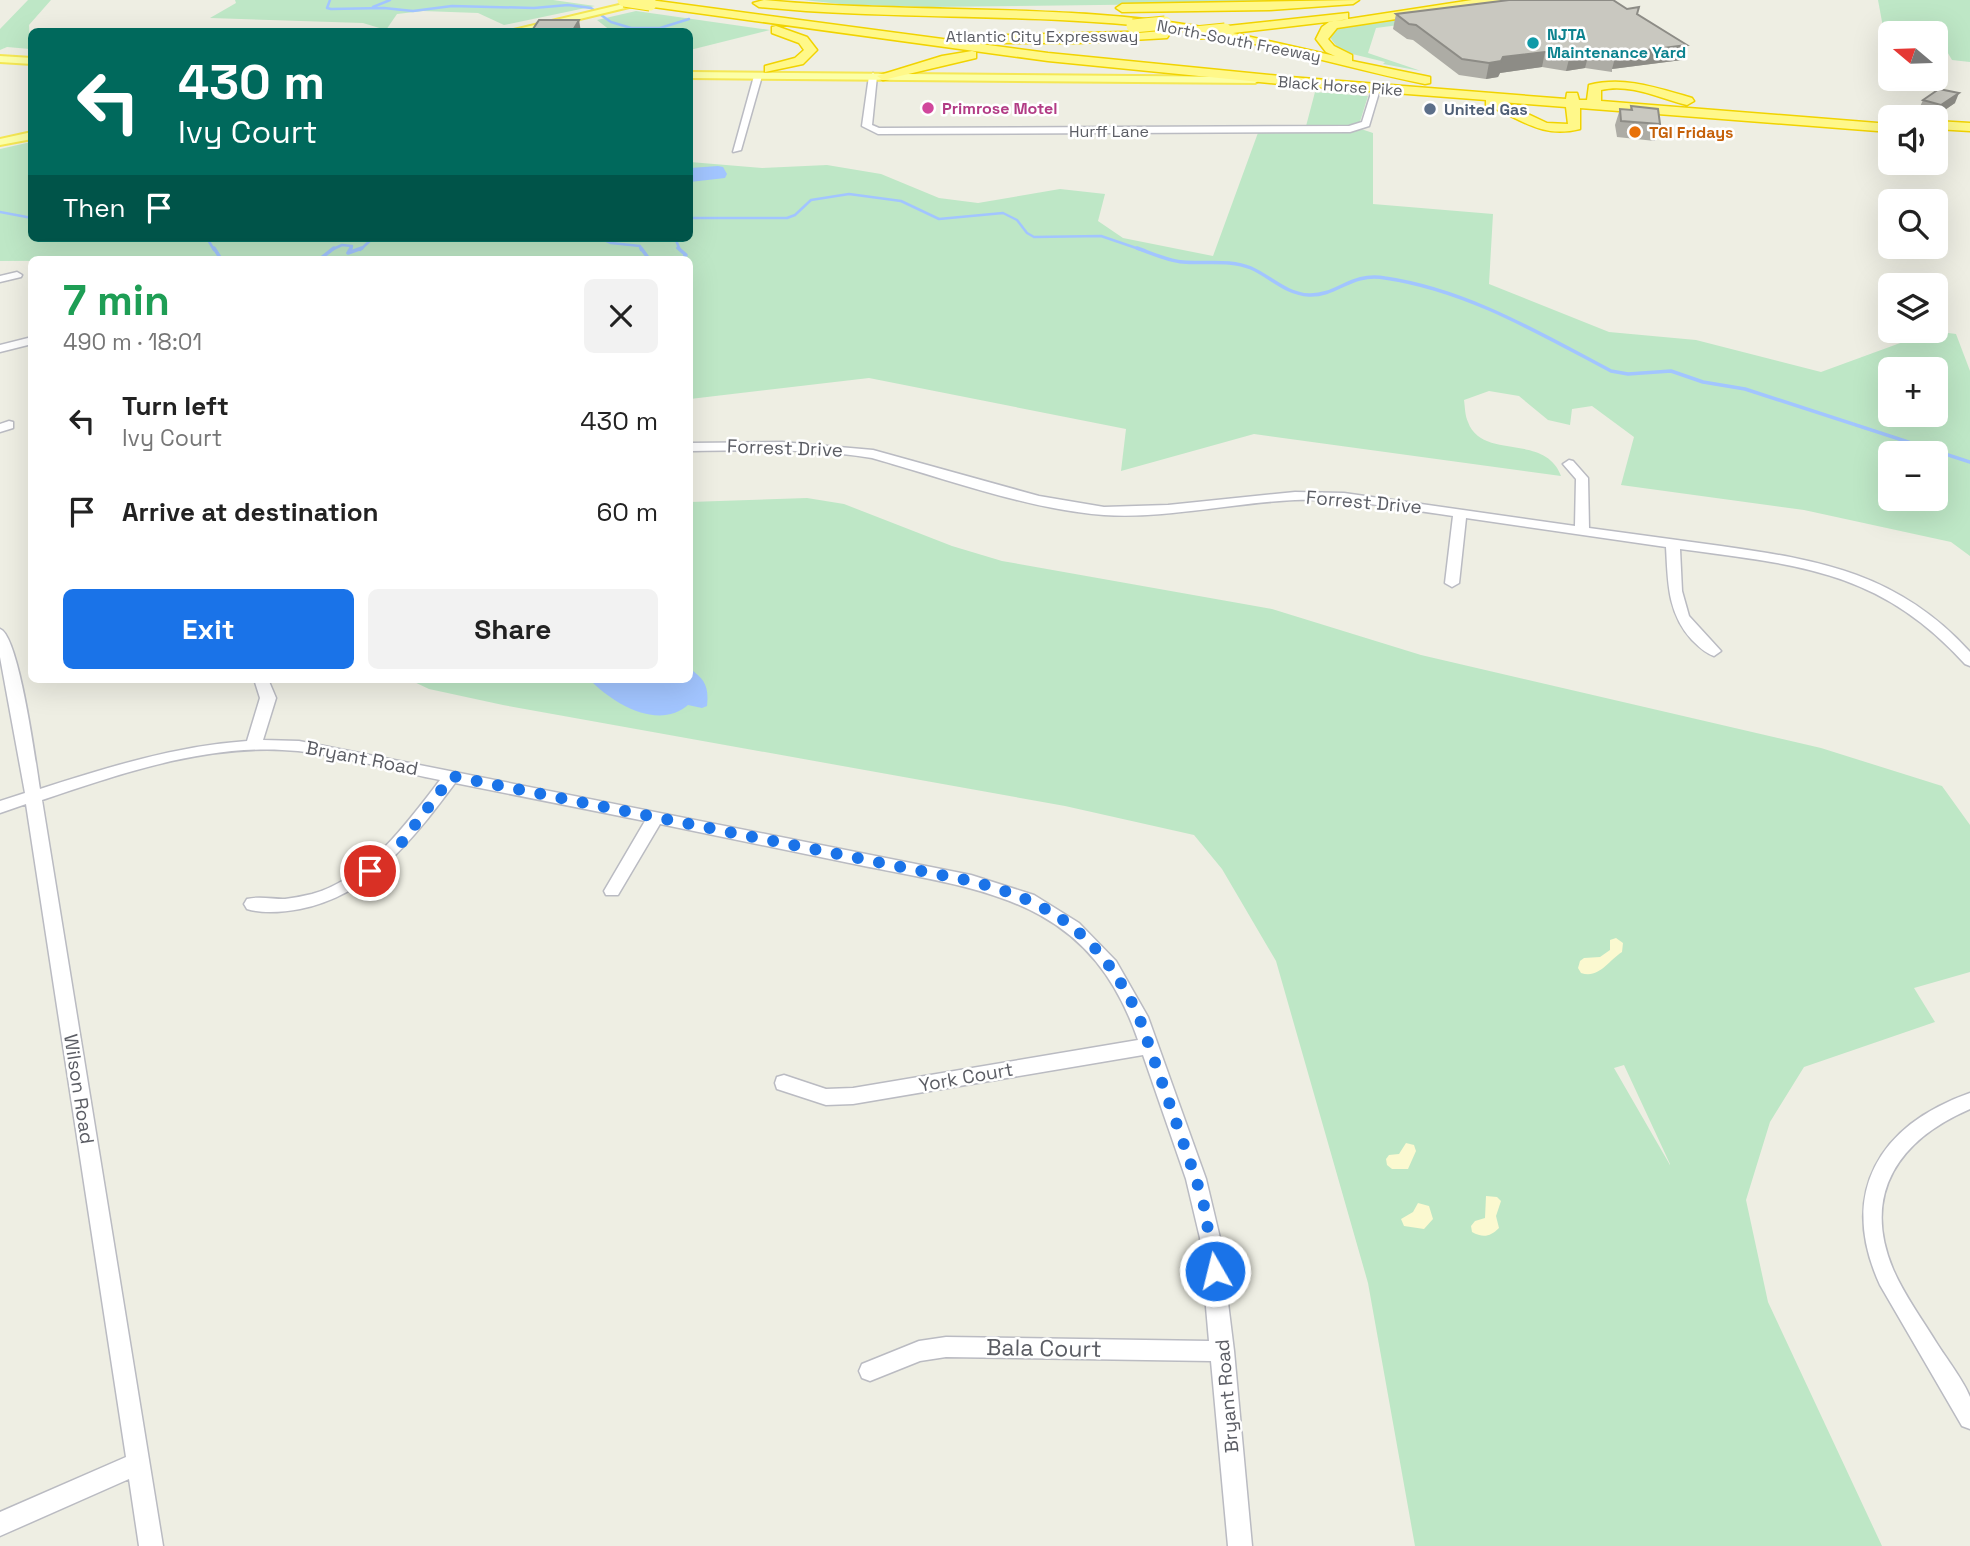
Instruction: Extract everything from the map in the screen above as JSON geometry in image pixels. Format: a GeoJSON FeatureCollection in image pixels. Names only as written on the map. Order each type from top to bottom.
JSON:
{"type":"FeatureCollection","features":[{"type":"Feature","properties":{"kind":"highway","name":"North-South Freeway"},"geometry":{"type":"LineString","coordinates":[[622,0],[652,2],[857,33],[1290,82]]}},
{"type":"Feature","properties":{"kind":"highway","name":"Atlantic City Expressway"},"geometry":{"type":"LineString","coordinates":[[682,0],[928,27]]}},
{"type":"Feature","properties":{"kind":"highway"},"geometry":{"type":"LineString","coordinates":[[885,12],[1270,6],[1353,0]]}},
{"type":"Feature","properties":{"kind":"highway","name":"Atlantic City Expressway"},"geometry":{"type":"LineString","coordinates":[[992,30],[1133,26],[1364,0]]}},
{"type":"Feature","properties":{"kind":"highway","name":"Atlantic City Expressway"},"geometry":{"type":"LineString","coordinates":[[737,15],[893,33],[976,38],[1098,39],[1225,30],[1472,0]]}},
{"type":"Feature","properties":{"kind":"highway"},"geometry":{"type":"LineString","coordinates":[[1407,77],[1339,54],[1324,43],[1323,35],[1332,25],[1343,22],[1495,0]]}},
{"type":"Feature","properties":{"kind":"highway","name":"North-South Freeway"},"geometry":{"type":"LineString","coordinates":[[745,1],[810,9],[1059,16],[1142,22],[1225,35],[1407,77],[1572,100]]}},
{"type":"Feature","properties":{"kind":"highway"},"geometry":{"type":"LineString","coordinates":[[652,2],[776,29],[803,40],[811,47],[806,58],[764,72]]}},
{"type":"Feature","properties":{"kind":"highway"},"geometry":{"type":"LineString","coordinates":[[878,76],[973,55],[1102,62]]}},
{"type":"Feature","properties":{"kind":"highway","name":"Black Horse Pike"},"geometry":{"type":"LineString","coordinates":[[1290,82],[1878,120]]}},
{"type":"Feature","properties":{"kind":"highway"},"geometry":{"type":"LineString","coordinates":[[1458,94],[1503,106],[1539,126],[1557,130],[1575,126],[1572,100]]}},
{"type":"Feature","properties":{"kind":"highway","name":"Black Horse Pike"},"geometry":{"type":"LineString","coordinates":[[1593,101],[1878,127]]}},
{"type":"Feature","properties":{"kind":"highway"},"geometry":{"type":"LineString","coordinates":[[1948,126],[1970,127]]}},
{"type":"Feature","properties":{"kind":"highway"},"geometry":{"type":"LineString","coordinates":[[1948,133],[1970,134]]}},
{"type":"Feature","properties":{"kind":"main road"},"geometry":{"type":"LineString","coordinates":[[527,28],[652,2]]}},
{"type":"Feature","properties":{"kind":"main road"},"geometry":{"type":"LineString","coordinates":[[0,59],[28,61]]}},
{"type":"Feature","properties":{"kind":"main road"},"geometry":{"type":"LineString","coordinates":[[0,66],[28,68]]}},
{"type":"Feature","properties":{"kind":"main road","name":"Black Horse Pike"},"geometry":{"type":"LineString","coordinates":[[693,69],[878,76],[1152,77],[1290,82]]}},
{"type":"Feature","properties":{"kind":"main road","name":"Black Horse Pike"},"geometry":{"type":"LineString","coordinates":[[693,75],[720,72]]}},
{"type":"Feature","properties":{"kind":"main road"},"geometry":{"type":"LineString","coordinates":[[0,142],[28,136]]}},
{"type":"Feature","properties":{"kind":"street"},"geometry":{"type":"LineString","coordinates":[[736,150],[764,72]]}},
{"type":"Feature","properties":{"kind":"street","name":"Hurff Lane"},"geometry":{"type":"LineString","coordinates":[[878,76],[867,126],[878,131],[1350,129],[1366,124],[1376,89]]}},
{"type":"Feature","properties":{"kind":"street"},"geometry":{"type":"LineString","coordinates":[[0,279],[17,275]]}},
{"type":"Feature","properties":{"kind":"street"},"geometry":{"type":"LineString","coordinates":[[0,349],[28,341]]}},
{"type":"Feature","properties":{"kind":"street","name":"Forrest Drive"},"geometry":{"type":"LineString","coordinates":[[693,447],[792,445],[844,449],[873,454],[1055,504],[1104,511],[1154,510],[1286,497],[1328,496],[1797,561],[1854,577],[1885,591],[1929,618],[1970,661]]}},
{"type":"Feature","properties":{"kind":"street"},"geometry":{"type":"LineString","coordinates":[[1569,464],[1582,478],[1582,530]]}},
{"type":"Feature","properties":{"kind":"street"},"geometry":{"type":"LineString","coordinates":[[1452,583],[1460,513]]}},
{"type":"Feature","properties":{"kind":"street"},"geometry":{"type":"LineString","coordinates":[[1673,543],[1677,605],[1682,619],[1698,638],[1714,651]]}},
{"type":"Feature","properties":{"kind":"street","name":"Wilson Road"},"geometry":{"type":"LineString","coordinates":[[0,634],[11,668],[20,713],[151,1546]]}},
{"type":"Feature","properties":{"kind":"street"},"geometry":{"type":"LineString","coordinates":[[254,744],[268,698],[262,683]]}},
{"type":"Feature","properties":{"kind":"street","name":"Bryant Road"},"geometry":{"type":"LineString","coordinates":[[0,807],[156,759],[254,744],[325,750],[971,881],[1039,904],[1076,928],[1104,955],[1130,996],[1150,1046],[1204,1206],[1215,1271],[1240,1546]]}},
{"type":"Feature","properties":{"kind":"street"},"geometry":{"type":"LineString","coordinates":[[253,904],[272,907],[290,905],[330,894],[353,882],[386,858],[402,842],[452,776]]}},
{"type":"Feature","properties":{"kind":"street"},"geometry":{"type":"LineString","coordinates":[[611,891],[656,817]]}},
{"type":"Feature","properties":{"kind":"street","name":"York Court"},"geometry":{"type":"LineString","coordinates":[[784,1083],[826,1097],[853,1096],[1150,1046]]}},
{"type":"Feature","properties":{"kind":"street"},"geometry":{"type":"LineString","coordinates":[[1970,1101],[1911,1131],[1897,1144],[1882,1168],[1872,1216],[1877,1248],[1890,1285],[1970,1418]]}},
{"type":"Feature","properties":{"kind":"street","name":"Bala Court"},"geometry":{"type":"LineString","coordinates":[[870,1371],[919,1351],[946,1347],[1223,1351]]}},
{"type":"Feature","properties":{"kind":"street"},"geometry":{"type":"LineString","coordinates":[[0,1524],[137,1464]]}},
{"type":"Feature","properties":{"kind":"green space"},"geometry":{"type":"Polygon","coordinates":[[[28,0],[51,0],[29,25],[28,49],[7,47],[0,50],[0,29],[28,0]]]}},
{"type":"Feature","properties":{"kind":"green space"},"geometry":{"type":"Polygon","coordinates":[[[235,0],[553,0],[595,6],[504,25],[478,13],[423,11],[397,14],[387,28],[363,23],[210,18],[236,3],[235,0]]]}},
{"type":"Feature","properties":{"kind":"green space"},"geometry":{"type":"Polygon","coordinates":[[[804,0],[1294,0],[1266,3],[928,7],[849,5],[804,0]]]}},
{"type":"Feature","properties":{"kind":"green space"},"geometry":{"type":"Polygon","coordinates":[[[1588,0],[1376,28],[1368,53],[1421,71],[1383,64],[1385,62],[1340,51],[1329,36],[1342,25],[1337,23],[1588,0]]]}},
{"type":"Feature","properties":{"kind":"green space"},"geometry":{"type":"Polygon","coordinates":[[[1878,0],[1970,0],[1970,62],[1952,60],[1948,53],[1948,21],[1882,21],[1878,0]]]}},
{"type":"Feature","properties":{"kind":"green space"},"geometry":{"type":"Polygon","coordinates":[[[636,11],[770,30],[693,49],[693,28],[607,28],[597,20],[636,11]]]}},
{"type":"Feature","properties":{"kind":"green space"},"geometry":{"type":"Polygon","coordinates":[[[1315,92],[1368,96],[1358,128],[1373,133],[1373,204],[1493,214],[1489,284],[1609,332],[1696,340],[1821,372],[1900,343],[1948,343],[1948,333],[1956,334],[1970,371],[1970,556],[1951,542],[1804,510],[1621,485],[1634,437],[1592,406],[1572,409],[1570,425],[1548,420],[1519,396],[1489,391],[1464,400],[1467,420],[1475,434],[1499,445],[1542,454],[1553,463],[1561,476],[1254,434],[1121,471],[1126,429],[869,378],[693,399],[693,256],[28,256],[28,261],[0,261],[0,149],[28,143],[28,242],[693,242],[693,162],[762,168],[827,165],[881,174],[939,198],[978,203],[1060,189],[1105,194],[1098,221],[1123,238],[1213,256],[1259,130],[1305,130],[1315,92]]]}},
{"type":"Feature","properties":{"kind":"green space"},"geometry":{"type":"Polygon","coordinates":[[[807,498],[844,504],[952,546],[1002,561],[1272,609],[1421,655],[1821,748],[1942,786],[1970,825],[1970,972],[1914,988],[1935,1022],[1804,1067],[1770,1122],[1746,1200],[1768,1302],[1882,1546],[1415,1546],[1368,1283],[1276,961],[1222,869],[1194,835],[1065,806],[503,705],[429,689],[416,683],[693,683],[693,502],[807,498]],[[1624,1065],[1614,1068],[1670,1165],[1624,1065]]]}},
{"type":"Feature","properties":{"kind":"sand"},"geometry":{"type":"Polygon","coordinates":[[[1616,938],[1623,943],[1622,952],[1593,974],[1581,973],[1578,968],[1580,961],[1584,958],[1600,957],[1610,950],[1610,940],[1616,938]]]}},
{"type":"Feature","properties":{"kind":"sand"},"geometry":{"type":"Polygon","coordinates":[[[1406,1143],[1414,1145],[1416,1151],[1408,1169],[1392,1169],[1387,1165],[1386,1159],[1389,1155],[1399,1154],[1406,1143]]]}},
{"type":"Feature","properties":{"kind":"sand"},"geometry":{"type":"Polygon","coordinates":[[[1486,1196],[1497,1197],[1501,1201],[1496,1216],[1499,1228],[1483,1236],[1472,1232],[1471,1226],[1475,1221],[1485,1218],[1486,1196]]]}},
{"type":"Feature","properties":{"kind":"sand"},"geometry":{"type":"Polygon","coordinates":[[[1418,1203],[1429,1206],[1433,1219],[1424,1229],[1404,1226],[1401,1219],[1413,1212],[1418,1203]]]}},
{"type":"Feature","properties":{"kind":"water"},"geometry":{"type":"Polygon","coordinates":[[[718,166],[723,167],[727,174],[725,178],[693,182],[693,168],[718,166]]]}},
{"type":"Feature","properties":{"kind":"water"},"geometry":{"type":"Polygon","coordinates":[[[693,671],[705,684],[707,706],[702,708],[688,705],[676,712],[650,715],[623,705],[593,683],[693,683],[693,671]]]}},
{"type":"Feature","properties":{"kind":"building","name":"NJTA Maintenance Yard"},"geometry":{"type":"Polygon","coordinates":[[[1509,0],[1613,0],[1627,9],[1639,7],[1637,14],[1687,45],[1616,56],[1545,52],[1503,57],[1501,61],[1489,63],[1462,59],[1416,25],[1409,24],[1396,14],[1509,0]]]}},
{"type":"Feature","properties":{"kind":"building"},"geometry":{"type":"Polygon","coordinates":[[[539,20],[579,20],[574,28],[534,28],[539,20]]]}},
{"type":"Feature","properties":{"kind":"building"},"geometry":{"type":"Polygon","coordinates":[[[1936,91],[1959,93],[1941,105],[1923,100],[1936,91]]]}},
{"type":"Feature","properties":{"kind":"building"},"geometry":{"type":"Polygon","coordinates":[[[1631,106],[1658,109],[1660,124],[1621,121],[1620,109],[1632,110],[1631,106]]]}},
{"type":"Feature","properties":{"kind":"waterway"},"geometry":{"type":"LineString","coordinates":[[330,0],[327,8],[331,9],[384,8],[413,11],[452,6],[534,8],[568,5],[591,8],[611,22],[631,28],[660,28],[689,19]]}},
{"type":"Feature","properties":{"kind":"waterway"},"geometry":{"type":"LineString","coordinates":[[373,7],[390,0]]}},
{"type":"Feature","properties":{"kind":"waterway"},"geometry":{"type":"LineString","coordinates":[[693,218],[787,218],[795,215],[811,200],[849,194],[901,201],[939,219],[1003,213],[1017,220],[1027,233],[1034,237],[1101,236],[1142,250]]}},
{"type":"Feature","properties":{"kind":"waterway"},"geometry":{"type":"LineString","coordinates":[[0,212],[28,217]]}},
{"type":"Feature","properties":{"kind":"waterway"},"geometry":{"type":"LineString","coordinates":[[209,242],[214,250]]}},
{"type":"Feature","properties":{"kind":"waterway"},"geometry":{"type":"LineString","coordinates":[[360,250],[369,242]]}},
{"type":"Feature","properties":{"kind":"waterway"},"geometry":{"type":"LineString","coordinates":[[609,242],[640,246],[641,250]]}},
{"type":"Feature","properties":{"kind":"waterway"},"geometry":{"type":"LineString","coordinates":[[677,242],[680,250]]}},
{"type":"Feature","properties":{"kind":"waterway"},"geometry":{"type":"LineString","coordinates":[[332,250],[342,245],[352,246],[351,248]]}},
{"type":"Feature","properties":{"kind":"waterway"},"geometry":{"type":"LineString","coordinates":[[214,248],[219,256]]}},
{"type":"Feature","properties":{"kind":"waterway"},"geometry":{"type":"LineString","coordinates":[[351,248],[348,253],[362,248]]}},
{"type":"Feature","properties":{"kind":"waterway"},"geometry":{"type":"LineString","coordinates":[[641,248],[647,256]]}},
{"type":"Feature","properties":{"kind":"waterway"},"geometry":{"type":"LineString","coordinates":[[1137,248],[1177,261],[1243,265],[1301,294],[1328,292],[1353,281],[1373,277],[1415,284],[1445,292],[1502,315],[1611,371],[1628,374],[1671,371],[1703,382],[1745,389],[1970,462]]}},
{"type":"Feature","properties":{"kind":"waterway"},"geometry":{"type":"LineString","coordinates":[[324,256],[332,250]]}},
{"type":"Feature","properties":{"kind":"waterway"},"geometry":{"type":"LineString","coordinates":[[680,250],[685,256]]}},
{"type":"Feature","properties":{"kind":"place","name":"NJTA Maintenance Yard"},"geometry":{"type":"Point","coordinates":[1533,43]}},
{"type":"Feature","properties":{"kind":"place","name":"Primrose Motel"},"geometry":{"type":"Point","coordinates":[928,108]}},
{"type":"Feature","properties":{"kind":"place","name":"United Gas"},"geometry":{"type":"Point","coordinates":[1430,109]}},
{"type":"Feature","properties":{"kind":"place","name":"TGI Fridays"},"geometry":{"type":"Point","coordinates":[1635,132]}},
{"type":"Feature","properties":{"kind":"route"},"geometry":{"type":"LineString","coordinates":[[370,871],[402,842],[452,776],[971,881],[1039,904],[1076,928],[1104,955],[1130,996],[1196,1179],[1204,1206],[1215,1271]]}}]}
